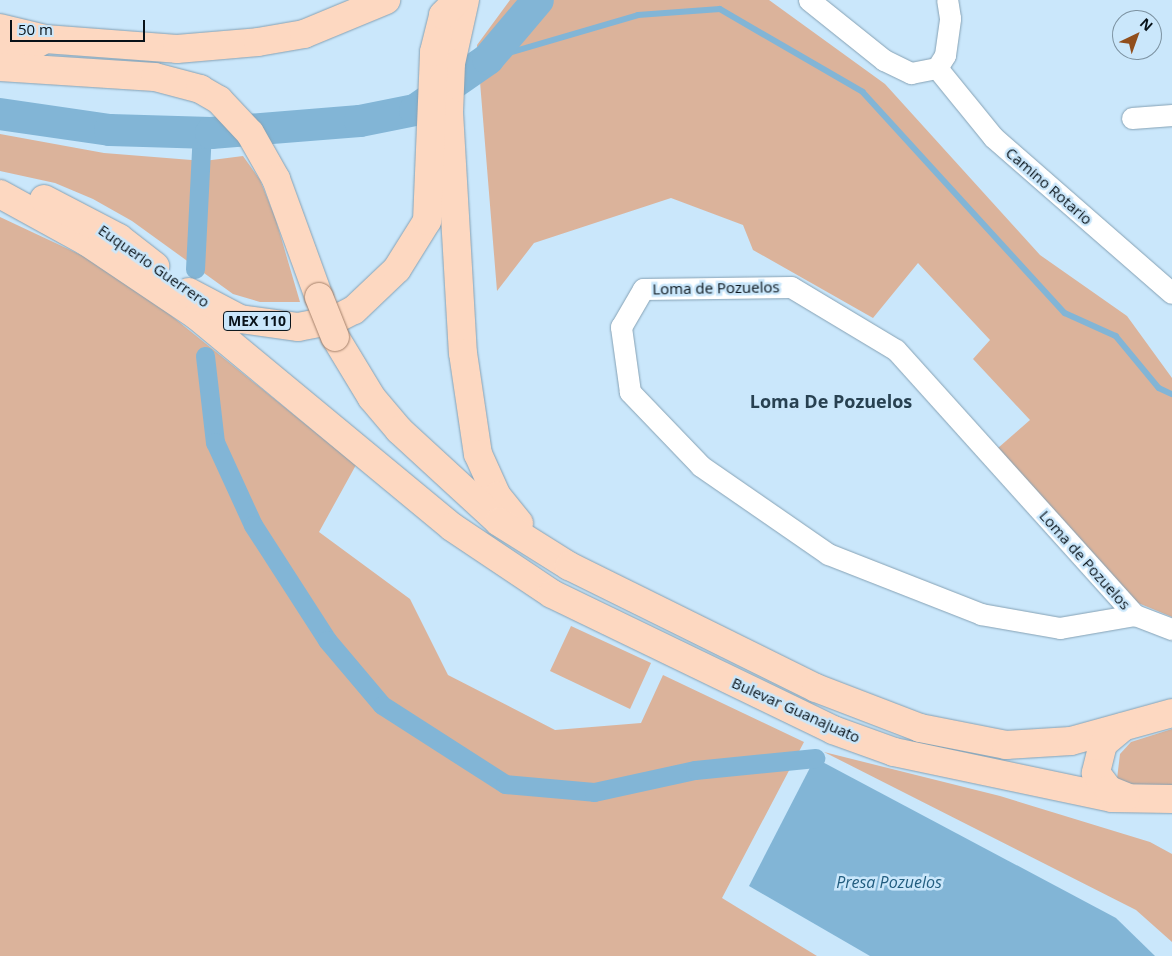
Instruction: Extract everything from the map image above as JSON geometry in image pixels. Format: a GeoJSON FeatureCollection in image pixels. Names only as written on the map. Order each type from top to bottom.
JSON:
{"type":"FeatureCollection","features":[{"type":"Feature","properties":{"kind":"main road"},"geometry":{"type":"LineString","coordinates":[[0,28],[45,39],[176,49],[258,42],[304,34],[386,0]]}},
{"type":"Feature","properties":{"kind":"main road","name":"Euquerio Guerrero"},"geometry":{"type":"LineString","coordinates":[[0,186],[87,220],[208,305],[240,319],[298,327],[334,320],[354,310],[415,246],[427,221],[431,144],[430,86],[443,15],[458,0]]}},
{"type":"Feature","properties":{"kind":"main road"},"geometry":{"type":"LineString","coordinates":[[464,0],[451,62],[449,112],[463,353],[478,454],[486,478],[514,520],[569,566]]}},
{"type":"Feature","properties":{"kind":"main road"},"geometry":{"type":"LineString","coordinates":[[0,51],[21,54],[45,39]]}},
{"type":"Feature","properties":{"kind":"main road"},"geometry":{"type":"LineString","coordinates":[[0,67],[155,77],[210,95],[235,115],[258,145],[293,217],[319,297],[335,336],[372,398],[437,468],[499,522],[569,566]]}},
{"type":"Feature","properties":{"kind":"main road","name":"Bulevar Guanajuato"},"geometry":{"type":"LineString","coordinates":[[0,194],[102,251],[197,316],[452,527],[552,594],[833,730],[894,752],[1132,799],[1172,799]]}},
{"type":"Feature","properties":{"kind":"main road","name":"Bulevar Guanajuato"},"geometry":{"type":"LineString","coordinates":[[569,566],[816,688],[920,728],[1006,745],[1044,745],[1172,713]]}},
{"type":"Feature","properties":{"kind":"main road"},"geometry":{"type":"LineString","coordinates":[[1124,726],[1103,744],[1096,773],[1109,790],[1132,799]]}},
{"type":"Feature","properties":{"kind":"street"},"geometry":{"type":"LineString","coordinates":[[809,0],[896,68],[911,73],[937,68],[949,41],[947,0]]}},
{"type":"Feature","properties":{"kind":"street","name":"Camino Rotario"},"geometry":{"type":"LineString","coordinates":[[937,68],[994,138],[1172,294]]}},
{"type":"Feature","properties":{"kind":"street"},"geometry":{"type":"LineString","coordinates":[[1132,118],[1172,115]]}},
{"type":"Feature","properties":{"kind":"street","name":"Loma de Pozuelos"},"geometry":{"type":"LineString","coordinates":[[791,287],[896,350],[1135,615],[1060,628],[981,614],[828,554],[701,466],[630,392],[621,327],[643,289],[791,287]]}},
{"type":"Feature","properties":{"kind":"street"},"geometry":{"type":"LineString","coordinates":[[1135,615],[1172,629]]}},
{"type":"Feature","properties":{"kind":"shaded area"},"geometry":{"type":"Polygon","coordinates":[[[510,0],[769,0],[885,84],[1040,255],[1127,316],[1172,378],[1172,617],[1138,603],[998,448],[1030,420],[973,359],[990,340],[918,263],[873,318],[753,250],[743,225],[671,198],[534,243],[497,291],[477,45],[510,0]]]}},
{"type":"Feature","properties":{"kind":"shaded area"},"geometry":{"type":"Polygon","coordinates":[[[0,134],[104,153],[204,161],[243,156],[260,180],[275,217],[300,302],[260,302],[233,294],[132,221],[93,199],[55,183],[0,171],[0,134]]]}},
{"type":"Feature","properties":{"kind":"shaded area"},"geometry":{"type":"Polygon","coordinates":[[[0,217],[98,263],[158,305],[356,465],[319,532],[410,599],[448,675],[555,730],[641,723],[663,675],[804,742],[722,898],[817,956],[0,956],[0,217]]]}},
{"type":"Feature","properties":{"kind":"shaded area"},"geometry":{"type":"Polygon","coordinates":[[[571,626],[651,663],[630,709],[550,671],[571,626]]]}},
{"type":"Feature","properties":{"kind":"shaded area"},"geometry":{"type":"Polygon","coordinates":[[[1172,729],[1172,791],[1136,794],[1117,779],[1120,754],[1131,742],[1172,729]]]}},
{"type":"Feature","properties":{"kind":"shaded area"},"geometry":{"type":"Polygon","coordinates":[[[824,752],[1000,796],[1150,842],[1172,854],[1172,942],[1136,910],[824,752]]]}},
{"type":"Feature","properties":{"kind":"water","name":"Presa Pozuelos"},"geometry":{"type":"Polygon","coordinates":[[[815,758],[1116,918],[1155,956],[870,956],[749,886],[815,758]]]}},
{"type":"Feature","properties":{"kind":"waterway"},"geometry":{"type":"LineString","coordinates":[[0,114],[110,130],[211,133],[360,121],[415,110],[488,59],[538,0]]}},
{"type":"Feature","properties":{"kind":"waterway"},"geometry":{"type":"LineString","coordinates":[[488,59],[638,15],[720,9],[863,92],[1065,313],[1116,336],[1159,388],[1172,394]]}},
{"type":"Feature","properties":{"kind":"waterway"},"geometry":{"type":"LineString","coordinates":[[195,269],[202,133]]}},
{"type":"Feature","properties":{"kind":"waterway"},"geometry":{"type":"LineString","coordinates":[[205,356],[215,442],[253,525],[327,640],[382,705],[505,784],[594,792],[695,770],[815,758]]}},
{"type":"Feature","properties":{"kind":"district","name":"Loma De Pozuelos"},"geometry":{"type":"Point","coordinates":[831,401]}}]}
